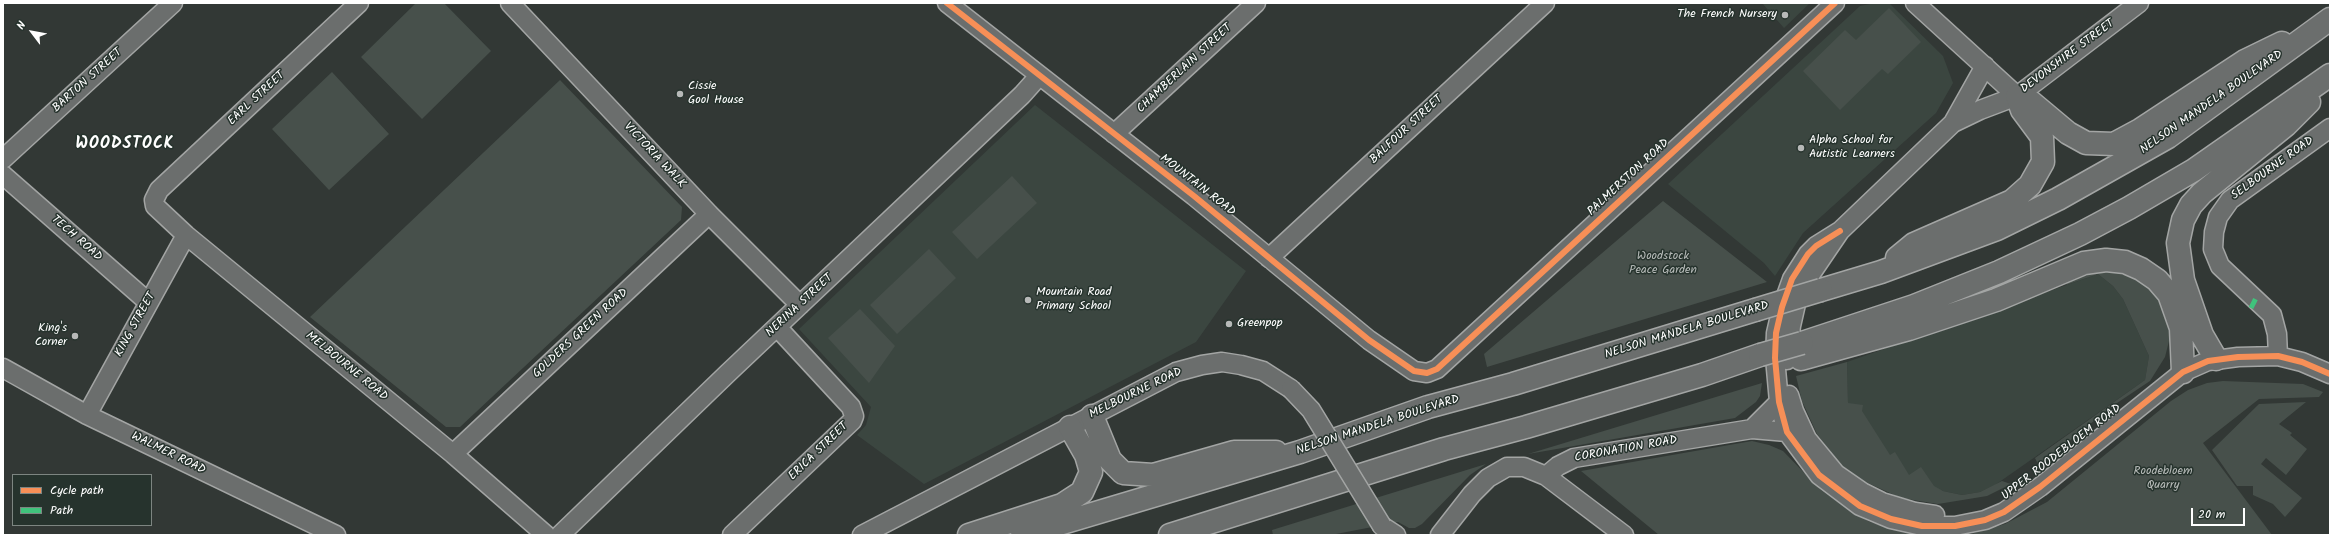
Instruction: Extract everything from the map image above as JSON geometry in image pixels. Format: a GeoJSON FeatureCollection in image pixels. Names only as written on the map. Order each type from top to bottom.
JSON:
{"type":"FeatureCollection","features":[{"type":"Feature","properties":{"kind":"highway"},"geometry":{"type":"LineString","coordinates":[[2017,96],[2031,102],[2068,133],[2086,143],[2114,144],[2140,130],[2245,61],[2330,19]]}},
{"type":"Feature","properties":{"kind":"highway","name":"NELSON MANDELA BOULEVARD"},"geometry":{"type":"LineString","coordinates":[[1022,535],[1300,452],[1428,407],[1513,384],[1881,272],[1997,229],[2108,173],[2168,137],[2330,19]]}},
{"type":"Feature","properties":{"kind":"highway"},"geometry":{"type":"LineString","coordinates":[[1801,351],[1999,272],[2080,234],[2129,208],[2194,170],[2330,75]]}},
{"type":"Feature","properties":{"kind":"highway"},"geometry":{"type":"LineString","coordinates":[[2216,359],[2202,335],[2183,280],[2178,243],[2183,220],[2191,205],[2202,193],[2286,125],[2330,82]]}},
{"type":"Feature","properties":{"kind":"highway"},"geometry":{"type":"LineString","coordinates":[[1881,272],[1914,244],[2012,200],[2030,185],[2043,162],[2042,137],[2022,110],[2017,96]]}},
{"type":"Feature","properties":{"kind":"highway"},"geometry":{"type":"LineString","coordinates":[[1170,535],[1444,449],[1534,425],[1702,375],[1801,351],[1909,329],[1996,300],[2084,263],[2106,260],[2125,262],[2141,269],[2157,280],[2169,294],[2181,328],[2183,372]]}},
{"type":"Feature","properties":{"kind":"highway"},"geometry":{"type":"LineString","coordinates":[[1092,416],[1110,460],[1123,473],[1153,475],[1234,452],[1300,452]]}},
{"type":"Feature","properties":{"kind":"highway"},"geometry":{"type":"LineString","coordinates":[[969,535],[1062,505],[1082,492],[1091,472],[1086,455],[1070,427]]}},
{"type":"Feature","properties":{"kind":"street","name":"EARL STREET"},"geometry":{"type":"LineString","coordinates":[[156,195],[359,3]]}},
{"type":"Feature","properties":{"kind":"street","name":"VICTORIA WALK"},"geometry":{"type":"LineString","coordinates":[[510,3],[709,214],[800,305]]}},
{"type":"Feature","properties":{"kind":"street","name":"CHAMBERLAIN STREET"},"geometry":{"type":"LineString","coordinates":[[1114,134],[1256,3]]}},
{"type":"Feature","properties":{"kind":"street","name":"BALFOUR STREET"},"geometry":{"type":"LineString","coordinates":[[1269,258],[1545,3]]}},
{"type":"Feature","properties":{"kind":"street","name":"PALMERSTON ROAD"},"geometry":{"type":"LineString","coordinates":[[1437,369],[1835,3]]}},
{"type":"Feature","properties":{"kind":"street"},"geometry":{"type":"LineString","coordinates":[[1915,3],[2017,96]]}},
{"type":"Feature","properties":{"kind":"street","name":"DEVONSHIRE STREET"},"geometry":{"type":"LineString","coordinates":[[2017,96],[2139,3]]}},
{"type":"Feature","properties":{"kind":"street","name":"BARTON STREET"},"geometry":{"type":"LineString","coordinates":[[3,159],[164,6]]}},
{"type":"Feature","properties":{"kind":"street","name":"MOUNTAIN ROAD"},"geometry":{"type":"LineString","coordinates":[[957,6],[1039,76],[1269,258],[1369,340],[1414,371],[1427,373],[1437,369]]}},
{"type":"Feature","properties":{"kind":"street","name":"UPPER ROODEBLOEM ROAD"},"geometry":{"type":"LineString","coordinates":[[1985,66],[1953,123],[1840,231],[1816,246],[1808,254],[1792,279],[1782,308],[1776,333],[1775,358],[1779,402],[1787,432],[1819,474],[1832,486],[1860,506],[1891,519],[1922,526],[1955,526],[1985,520],[2004,512],[2040,487],[2183,372],[2216,359],[2278,356],[2328,370]]}},
{"type":"Feature","properties":{"kind":"street","name":"NERINA STREET"},"geometry":{"type":"LineString","coordinates":[[560,535],[1017,100],[1039,76]]}},
{"type":"Feature","properties":{"kind":"street","name":"UPPER ROODEBLOEM ROAD"},"geometry":{"type":"LineString","coordinates":[[1953,123],[1980,110],[2017,96]]}},
{"type":"Feature","properties":{"kind":"street","name":"SELBOURNE ROAD"},"geometry":{"type":"LineString","coordinates":[[2278,356],[2277,334],[2272,315],[2220,266],[2213,249],[2214,232],[2218,217],[2230,200],[2330,128]]}},
{"type":"Feature","properties":{"kind":"street","name":"TECH ROAD"},"geometry":{"type":"LineString","coordinates":[[3,175],[148,302]]}},
{"type":"Feature","properties":{"kind":"street","name":"MELBOURNE ROAD"},"geometry":{"type":"LineString","coordinates":[[156,195],[155,206],[159,212],[453,454],[546,535]]}},
{"type":"Feature","properties":{"kind":"street","name":"GOLDERS GREEN ROAD"},"geometry":{"type":"LineString","coordinates":[[453,454],[709,214]]}},
{"type":"Feature","properties":{"kind":"street","name":"UPPER ROODEBLOEM ROAD"},"geometry":{"type":"LineString","coordinates":[[1840,231],[1806,281],[1796,304],[1791,326],[1786,372],[1790,398],[1807,439],[1825,462],[1847,483],[1862,492],[1896,507],[1930,515],[1947,516],[1962,514],[2001,502],[2020,500]]}},
{"type":"Feature","properties":{"kind":"street","name":"KING STREET"},"geometry":{"type":"LineString","coordinates":[[87,415],[186,235]]}},
{"type":"Feature","properties":{"kind":"street","name":"ERICA STREET"},"geometry":{"type":"LineString","coordinates":[[732,535],[852,420],[854,416],[851,407],[778,327]]}},
{"type":"Feature","properties":{"kind":"street","name":"MELBOURNE ROAD"},"geometry":{"type":"LineString","coordinates":[[862,535],[1176,372],[1202,365],[1222,362],[1241,365],[1262,371],[1291,389],[1310,410],[1388,532]]}},
{"type":"Feature","properties":{"kind":"street","name":"WALMER ROAD"},"geometry":{"type":"LineString","coordinates":[[3,368],[87,415],[336,535]]}},
{"type":"Feature","properties":{"kind":"street"},"geometry":{"type":"LineString","coordinates":[[1752,429],[1779,402]]}},
{"type":"Feature","properties":{"kind":"street","name":"CORONATION ROAD"},"geometry":{"type":"LineString","coordinates":[[1546,476],[1558,466],[1574,458],[1752,429],[1787,432]]}},
{"type":"Feature","properties":{"kind":"street"},"geometry":{"type":"LineString","coordinates":[[1440,535],[1472,494],[1488,478],[1507,467],[1524,467],[1546,476],[1624,535]]}},
{"type":"Feature","properties":{"kind":"shaded area","name":"The French Nursery"},"geometry":{"type":"Polygon","coordinates":[[[1762,3],[1810,3],[1784,28],[1762,3]]]}},
{"type":"Feature","properties":{"kind":"shaded area","name":"Alpha School for Autistic Learners"},"geometry":{"type":"Polygon","coordinates":[[[1875,3],[1889,3],[1943,56],[1953,83],[1936,113],[1803,233],[1775,276],[1764,263],[1668,184],[1860,6],[1875,3]]]}},
{"type":"Feature","properties":{"kind":"shaded area","name":"Mountain Road Primary School"},"geometry":{"type":"Polygon","coordinates":[[[1035,105],[1246,271],[1196,342],[924,484],[857,435],[866,425],[871,407],[799,329],[1035,105]]]}},
{"type":"Feature","properties":{"kind":"shaded area"},"geometry":{"type":"Polygon","coordinates":[[[2098,274],[2113,286],[2123,299],[2149,356],[2145,380],[1995,485],[1980,492],[1962,495],[1943,491],[1903,477],[1848,406],[1847,362],[2098,274]]]}},
{"type":"Feature","properties":{"kind":"green space"},"geometry":{"type":"Polygon","coordinates":[[[416,3],[444,3],[491,51],[422,119],[361,57],[416,3]]]}},
{"type":"Feature","properties":{"kind":"green space"},"geometry":{"type":"Polygon","coordinates":[[[1889,8],[1921,42],[1888,74],[1882,69],[1840,110],[1803,71],[1845,30],[1856,40],[1889,8]]]}},
{"type":"Feature","properties":{"kind":"green space"},"geometry":{"type":"Polygon","coordinates":[[[332,72],[389,134],[329,190],[272,129],[332,72]]]}},
{"type":"Feature","properties":{"kind":"green space"},"geometry":{"type":"Polygon","coordinates":[[[560,80],[682,207],[681,220],[460,427],[446,427],[310,317],[560,80]]]}},
{"type":"Feature","properties":{"kind":"green space"},"geometry":{"type":"Polygon","coordinates":[[[1012,176],[1037,203],[977,259],[952,232],[1012,176]]]}},
{"type":"Feature","properties":{"kind":"green space","name":"Woodstock Peace Garden"},"geometry":{"type":"Polygon","coordinates":[[[1663,201],[1767,282],[1487,367],[1484,354],[1663,201]]]}},
{"type":"Feature","properties":{"kind":"green space"},"geometry":{"type":"Polygon","coordinates":[[[929,249],[956,278],[897,334],[870,305],[929,249]]]}},
{"type":"Feature","properties":{"kind":"green space"},"geometry":{"type":"Polygon","coordinates":[[[2105,269],[2129,274],[2144,282],[2165,306],[2170,337],[2165,357],[2150,381],[2111,407],[2039,466],[2035,458],[2145,380],[2149,356],[2123,299],[2113,286],[2098,274],[2066,285],[2070,280],[2083,274],[2105,269]]]}},
{"type":"Feature","properties":{"kind":"green space"},"geometry":{"type":"Polygon","coordinates":[[[860,309],[895,346],[869,383],[828,338],[860,309]]]}},
{"type":"Feature","properties":{"kind":"green space"},"geometry":{"type":"Polygon","coordinates":[[[1847,362],[1848,403],[1863,405],[1862,411],[1890,455],[1895,452],[1909,475],[1921,467],[1934,486],[1943,491],[1962,495],[1980,492],[2002,481],[2011,484],[1987,496],[1938,504],[1901,498],[1859,479],[1841,465],[1817,434],[1802,401],[1796,376],[1847,362]]]}},
{"type":"Feature","properties":{"kind":"green space","name":"Roodebloem Quarry"},"geometry":{"type":"Polygon","coordinates":[[[2223,381],[2303,384],[2323,392],[2319,397],[2259,399],[2203,443],[2272,535],[1968,535],[2005,524],[2047,502],[2171,401],[2188,390],[2207,383],[2223,381]]]}},
{"type":"Feature","properties":{"kind":"green space"},"geometry":{"type":"Polygon","coordinates":[[[1762,383],[1760,396],[1756,402],[1735,418],[1528,454],[1762,383]]]}},
{"type":"Feature","properties":{"kind":"green space"},"geometry":{"type":"Polygon","coordinates":[[[2306,402],[2279,424],[2292,433],[2290,435],[2307,449],[2286,475],[2266,458],[2261,464],[2302,498],[2285,517],[2273,504],[2253,495],[2253,486],[2237,486],[2212,450],[2259,404],[2306,402]]]}},
{"type":"Feature","properties":{"kind":"green space"},"geometry":{"type":"Polygon","coordinates":[[[1752,441],[1769,445],[1783,451],[1821,490],[1851,512],[1870,522],[1901,532],[1923,535],[1659,535],[1581,471],[1752,441]]]}},
{"type":"Feature","properties":{"kind":"green space"},"geometry":{"type":"Polygon","coordinates":[[[1486,464],[1470,475],[1422,524],[1415,528],[1409,528],[1398,522],[1331,535],[1273,535],[1272,530],[1486,464]]]}},
{"type":"Feature","properties":{"kind":"marked path"},"geometry":{"type":"LineString","coordinates":[[2251,308],[2256,298]]}},
{"type":"Feature","properties":{"kind":"cycle path"},"geometry":{"type":"LineString","coordinates":[[947,3],[1194,196],[1369,340],[1414,371],[1427,373],[1437,369],[1835,3]]}},
{"type":"Feature","properties":{"kind":"cycle path"},"geometry":{"type":"LineString","coordinates":[[1840,231],[1816,246],[1808,254],[1792,279],[1782,307],[1776,333],[1775,358],[1779,402],[1787,432],[1819,475],[1860,506],[1891,519],[1922,526],[1955,526],[1985,520],[2004,512],[2040,487],[2183,372],[2208,361],[2238,357],[2278,356],[2302,362],[2330,374]]}},
{"type":"Feature","properties":{"kind":"place","name":"The French Nursery"},"geometry":{"type":"Point","coordinates":[1785,15]}},
{"type":"Feature","properties":{"kind":"place","name":"Cissie Gool House"},"geometry":{"type":"Point","coordinates":[680,94]}},
{"type":"Feature","properties":{"kind":"place","name":"Alpha School for Autistic Learners"},"geometry":{"type":"Point","coordinates":[1801,148]}},
{"type":"Feature","properties":{"kind":"place","name":"Mountain Road Primary School"},"geometry":{"type":"Point","coordinates":[1028,300]}},
{"type":"Feature","properties":{"kind":"place","name":"Greenpop"},"geometry":{"type":"Point","coordinates":[1229,324]}},
{"type":"Feature","properties":{"kind":"place","name":"King's Corner"},"geometry":{"type":"Point","coordinates":[75,336]}},
{"type":"Feature","properties":{"kind":"district","name":"WOODSTOCK"},"geometry":{"type":"Point","coordinates":[125,145]}}]}
